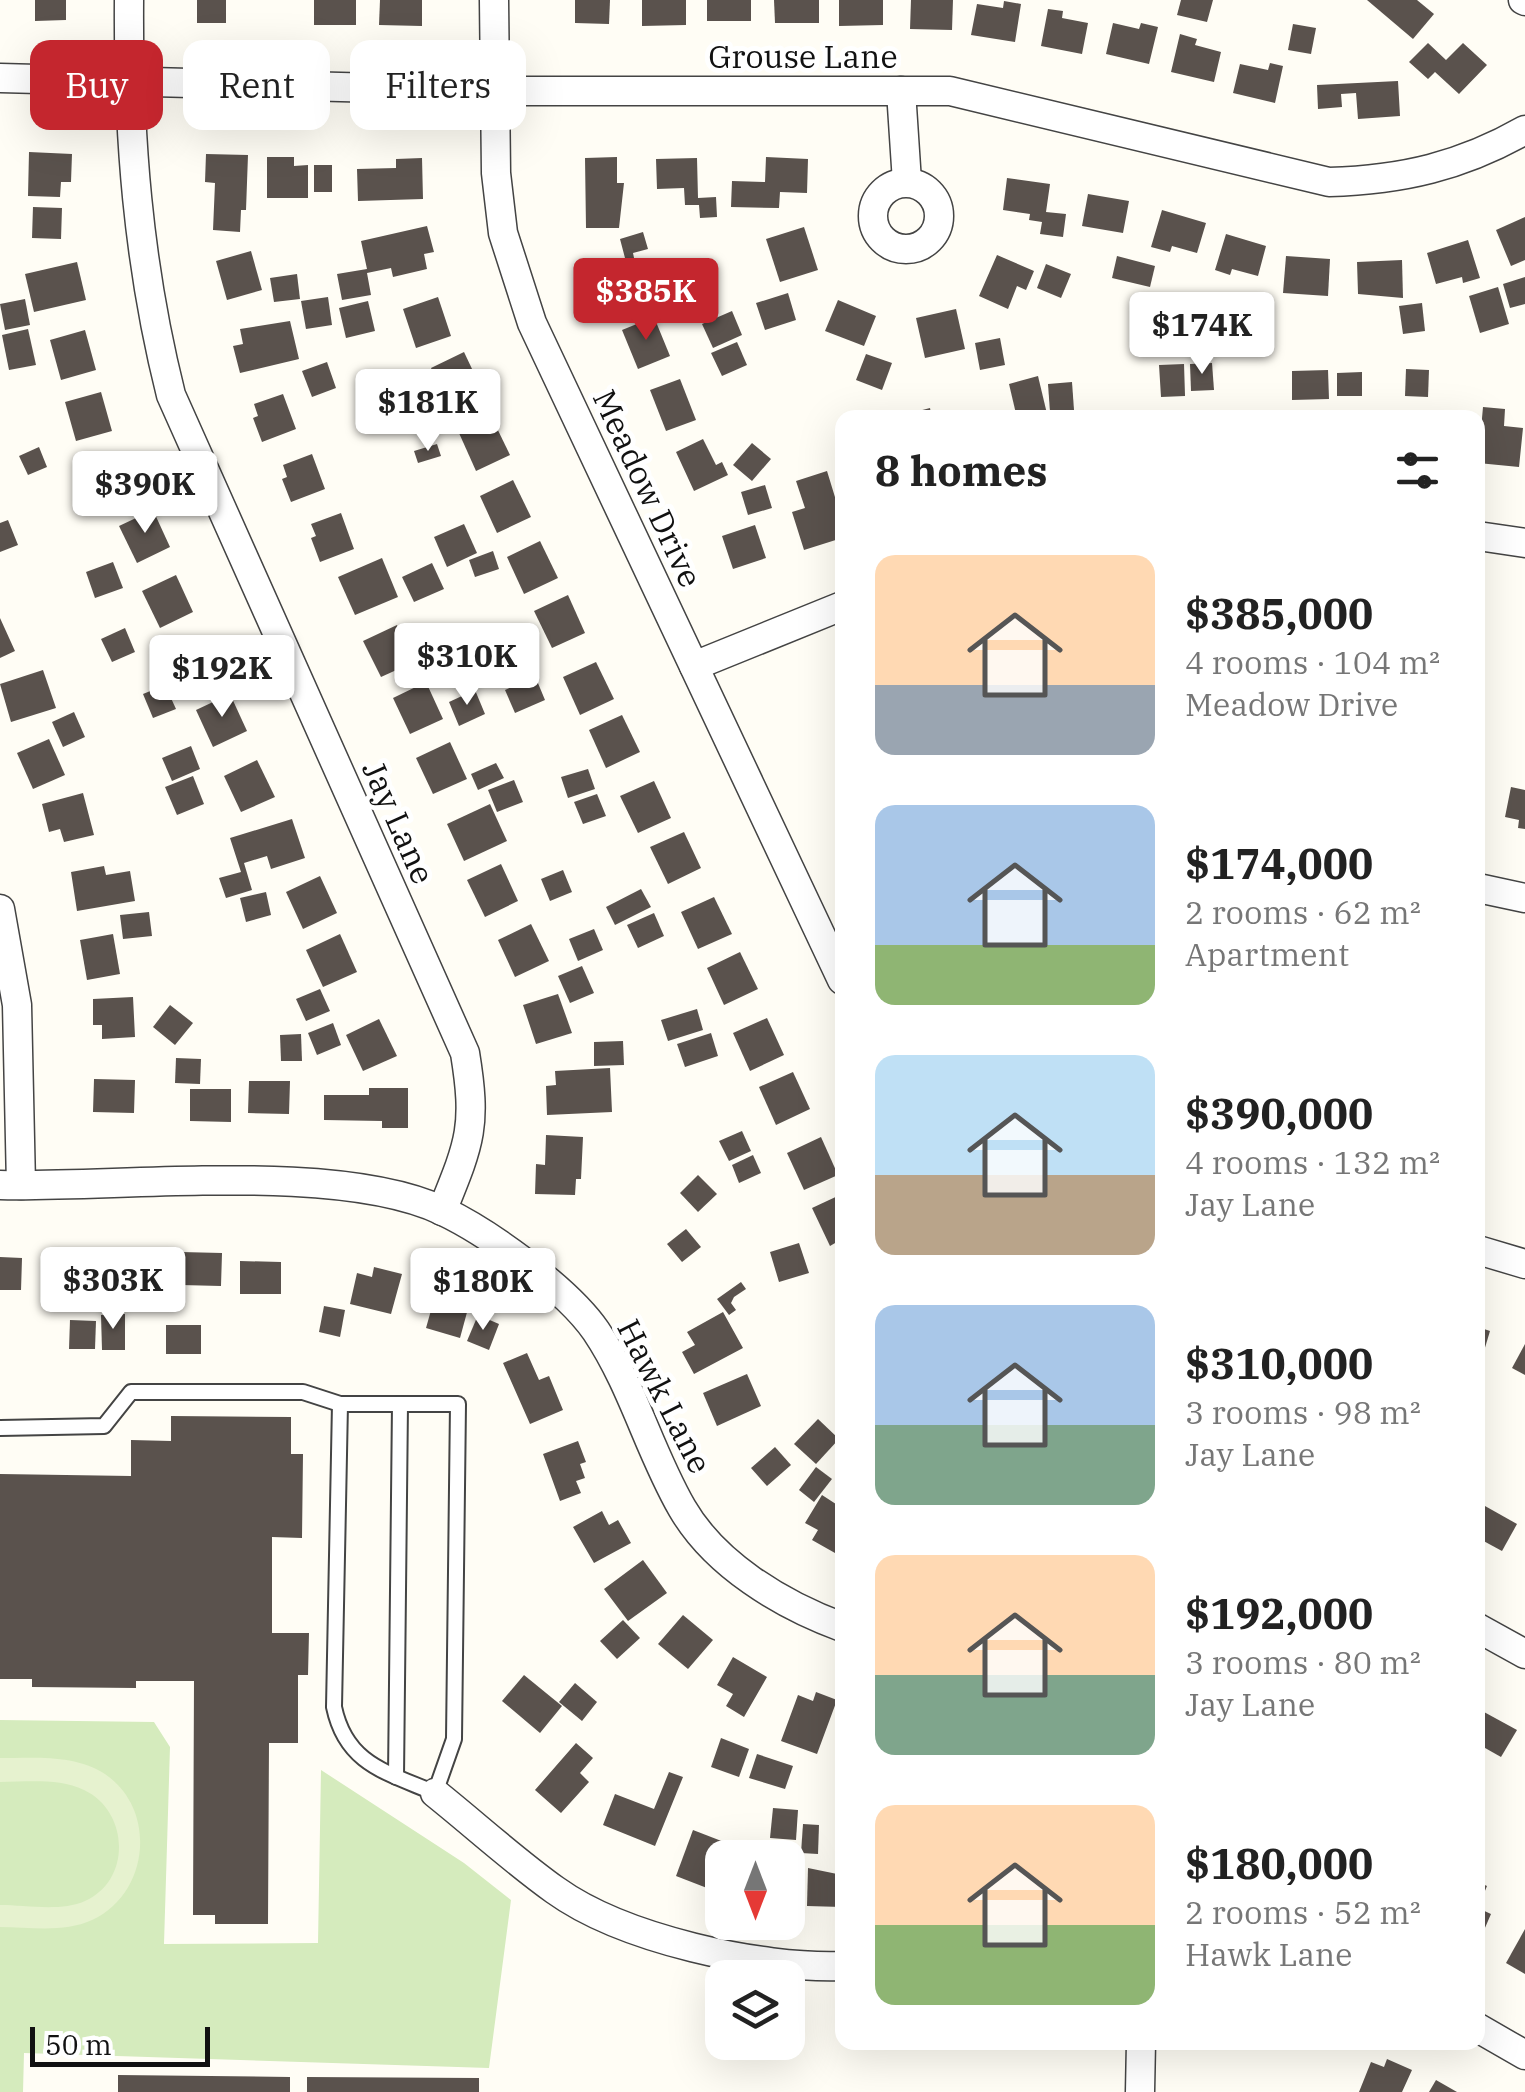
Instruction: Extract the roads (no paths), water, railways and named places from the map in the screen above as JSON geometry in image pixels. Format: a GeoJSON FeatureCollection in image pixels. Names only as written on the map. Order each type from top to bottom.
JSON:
{"type":"FeatureCollection","features":[{"type":"Feature","properties":{"kind":"street","name":"Jay Lane"},"geometry":{"type":"LineString","coordinates":[[130,0],[130,40]]}},
{"type":"Feature","properties":{"kind":"street","name":"Meadow Drive"},"geometry":{"type":"LineString","coordinates":[[494,0],[495,40]]}},
{"type":"Feature","properties":{"kind":"street","name":"Grouse Lane"},"geometry":{"type":"LineString","coordinates":[[0,78],[30,79]]}},
{"type":"Feature","properties":{"kind":"street","name":"Grouse Lane"},"geometry":{"type":"LineString","coordinates":[[163,85],[350,88]]}},
{"type":"Feature","properties":{"kind":"street","name":"Grouse Lane"},"geometry":{"type":"LineString","coordinates":[[526,91],[950,92],[1329,182],[1389,180],[1436,170],[1486,152],[1525,130]]}},
{"type":"Feature","properties":{"kind":"street"},"geometry":{"type":"LineString","coordinates":[[900,91],[907,182]]}},
{"type":"Feature","properties":{"kind":"street","name":"Jay Lane"},"geometry":{"type":"LineString","coordinates":[[132,130],[140,242],[150,314],[171,395],[465,1052],[474,1112],[465,1155],[442,1211]]}},
{"type":"Feature","properties":{"kind":"street","name":"Meadow Drive"},"geometry":{"type":"LineString","coordinates":[[496,130],[503,233],[532,323],[835,965]]}},
{"type":"Feature","properties":{"kind":"street"},"geometry":{"type":"LineString","coordinates":[[1485,537],[1525,542]]}},
{"type":"Feature","properties":{"kind":"street"},"geometry":{"type":"LineString","coordinates":[[694,666],[835,609]]}},
{"type":"Feature","properties":{"kind":"street"},"geometry":{"type":"LineString","coordinates":[[1485,889],[1525,898]]}},
{"type":"Feature","properties":{"kind":"street"},"geometry":{"type":"LineString","coordinates":[[0,909],[17,1004],[10,1185]]}},
{"type":"Feature","properties":{"kind":"street","name":"Hawk Lane"},"geometry":{"type":"LineString","coordinates":[[10,1185],[299,1183],[378,1192],[442,1211],[552,1282],[593,1327],[619,1368],[682,1508],[710,1546],[800,1612],[835,1624]]}},
{"type":"Feature","properties":{"kind":"street"},"geometry":{"type":"LineString","coordinates":[[1485,1252],[1525,1264]]}},
{"type":"Feature","properties":{"kind":"street"},"geometry":{"type":"LineString","coordinates":[[1485,1632],[1525,1654]]}},
{"type":"Feature","properties":{"kind":"street"},"geometry":{"type":"LineString","coordinates":[[435,1793],[558,1893],[638,1930],[740,1961],[835,1966]]}},
{"type":"Feature","properties":{"kind":"street"},"geometry":{"type":"LineString","coordinates":[[1485,2032],[1525,2055]]}},
{"type":"Feature","properties":{"kind":"street"},"geometry":{"type":"LineString","coordinates":[[1140,2092],[1141,2050]]}},
{"type":"Feature","properties":{"kind":"lane"},"geometry":{"type":"LineString","coordinates":[[0,1428],[104,1426],[131,1392],[302,1392],[340,1404],[458,1404],[454,1740],[435,1793],[366,1761],[340,1737],[334,1707],[340,1404]]}},
{"type":"Feature","properties":{"kind":"lane"},"geometry":{"type":"LineString","coordinates":[[396,1777],[400,1404]]}}]}
